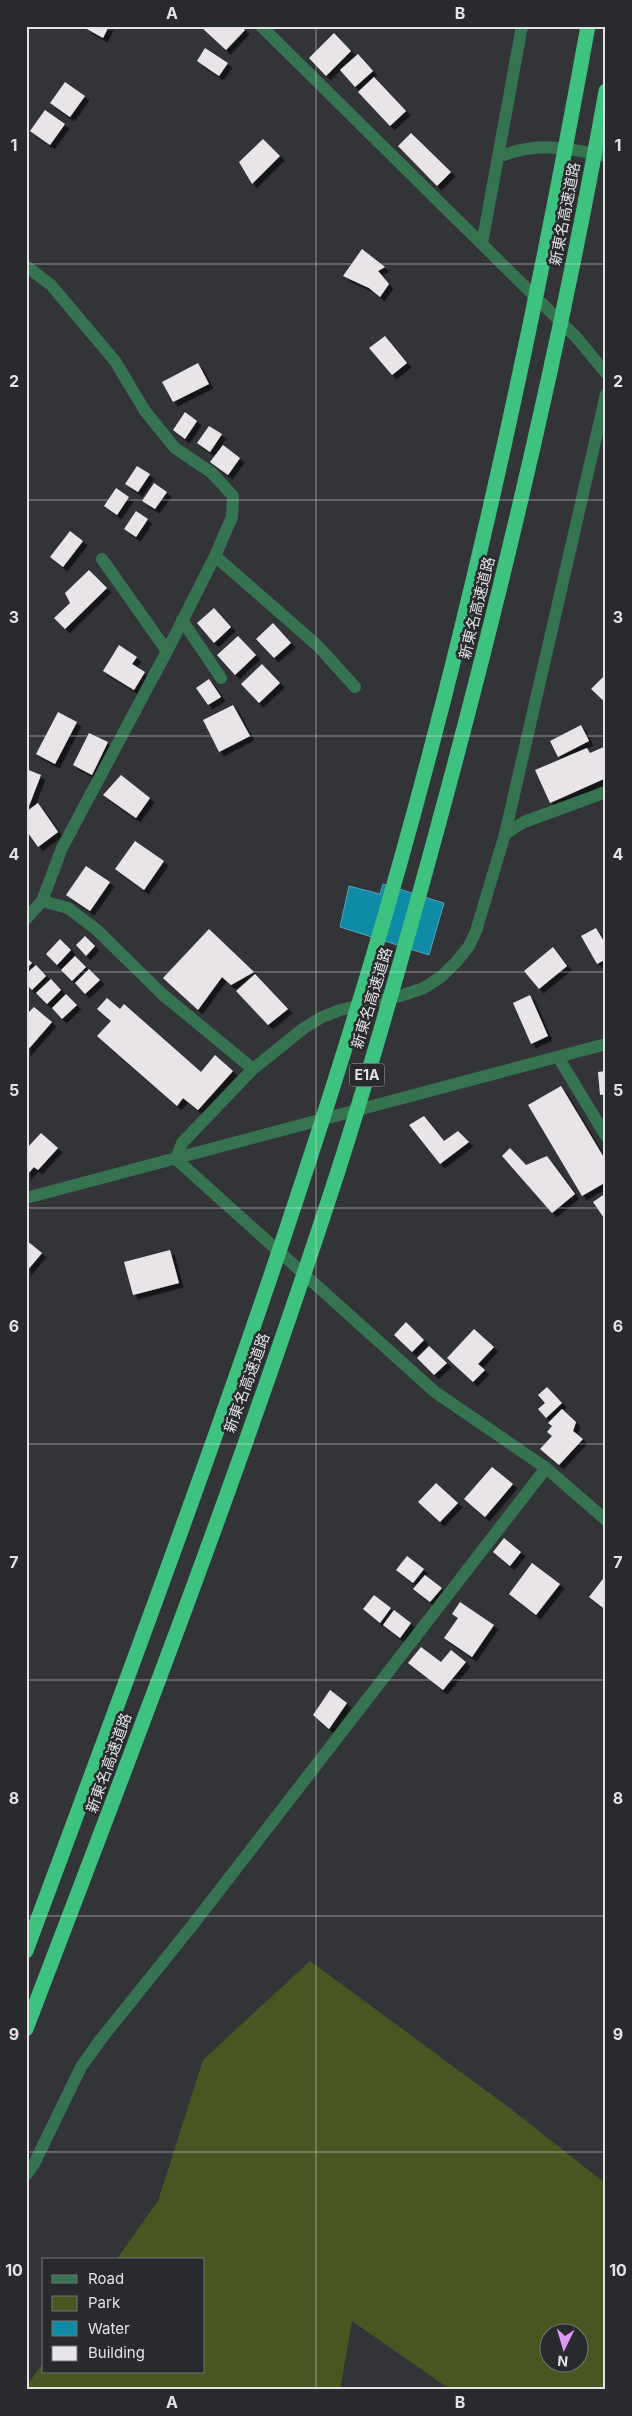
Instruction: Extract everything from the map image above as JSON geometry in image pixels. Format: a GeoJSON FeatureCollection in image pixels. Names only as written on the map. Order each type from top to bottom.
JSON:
{"type":"FeatureCollection","features":[{"type":"Feature","properties":{"kind":"highway","name":"新東名高速道路"},"geometry":{"type":"LineString","coordinates":[[26,1951],[248,1345],[309,1162],[373,956],[446,690],[499,465],[558,194],[588,26]]}},
{"type":"Feature","properties":{"kind":"highway","name":"新東名高速道路"},"geometry":{"type":"LineString","coordinates":[[26,2029],[124,1774],[280,1343],[339,1167],[401,964],[473,700],[528,471],[586,199],[606,91]]}},
{"type":"Feature","properties":{"kind":"street"},"geometry":{"type":"LineString","coordinates":[[262,26],[576,337],[606,373]]}},
{"type":"Feature","properties":{"kind":"street"},"geometry":{"type":"LineString","coordinates":[[482,244],[522,26]]}},
{"type":"Feature","properties":{"kind":"street"},"geometry":{"type":"LineString","coordinates":[[498,157],[513,151],[544,146],[606,156]]}},
{"type":"Feature","properties":{"kind":"street"},"geometry":{"type":"LineString","coordinates":[[26,266],[51,285],[114,361],[145,412],[175,448],[212,473],[233,496],[232,517],[215,556],[167,651],[62,848],[42,901],[26,919]]}},
{"type":"Feature","properties":{"kind":"street"},"geometry":{"type":"LineString","coordinates":[[176,1159],[182,1142],[254,1070],[322,1017],[340,1010],[400,996],[424,988],[442,976],[469,946],[476,931],[504,834],[606,394]]}},
{"type":"Feature","properties":{"kind":"street"},"geometry":{"type":"LineString","coordinates":[[215,556],[318,646],[355,687]]}},
{"type":"Feature","properties":{"kind":"street"},"geometry":{"type":"LineString","coordinates":[[102,559],[167,651]]}},
{"type":"Feature","properties":{"kind":"street"},"geometry":{"type":"LineString","coordinates":[[182,620],[221,678]]}},
{"type":"Feature","properties":{"kind":"street"},"geometry":{"type":"LineString","coordinates":[[504,834],[524,822],[606,792]]}},
{"type":"Feature","properties":{"kind":"street"},"geometry":{"type":"LineString","coordinates":[[42,901],[68,908],[97,930],[162,994],[254,1070]]}},
{"type":"Feature","properties":{"kind":"street"},"geometry":{"type":"LineString","coordinates":[[26,1198],[606,1044]]}},
{"type":"Feature","properties":{"kind":"street"},"geometry":{"type":"LineString","coordinates":[[558,1057],[606,1136]]}},
{"type":"Feature","properties":{"kind":"street"},"geometry":{"type":"LineString","coordinates":[[176,1159],[435,1392],[546,1468],[606,1520]]}},
{"type":"Feature","properties":{"kind":"street"},"geometry":{"type":"LineString","coordinates":[[26,2175],[34,2164],[81,2067],[101,2038],[191,1927],[546,1468]]}},
{"type":"Feature","properties":{"kind":"green space"},"geometry":{"type":"Polygon","coordinates":[[[310,1961],[511,2109],[606,2184],[606,2390],[451,2390],[352,2321],[340,2390],[26,2390],[26,2386],[42,2365],[42,2374],[205,2374],[205,2258],[117,2258],[158,2201],[203,2060],[310,1961]]]}},
{"type":"Feature","properties":{"kind":"water"},"geometry":{"type":"Polygon","coordinates":[[[383,884],[444,903],[429,955],[340,927],[349,886],[380,894],[383,884]]]}},
{"type":"Feature","properties":{"kind":"building"},"geometry":{"type":"Polygon","coordinates":[[[88,26],[109,26],[103,38],[87,29],[88,26]]]}},
{"type":"Feature","properties":{"kind":"building"},"geometry":{"type":"Polygon","coordinates":[[[200,26],[241,26],[245,30],[226,50],[200,26]]]}},
{"type":"Feature","properties":{"kind":"building"},"geometry":{"type":"Polygon","coordinates":[[[334,33],[351,51],[326,76],[309,58],[334,33]]]}},
{"type":"Feature","properties":{"kind":"building"},"geometry":{"type":"Polygon","coordinates":[[[205,48],[228,63],[219,76],[197,61],[205,48]]]}},
{"type":"Feature","properties":{"kind":"building"},"geometry":{"type":"Polygon","coordinates":[[[358,54],[373,71],[355,87],[340,70],[358,54]]]}},
{"type":"Feature","properties":{"kind":"building"},"geometry":{"type":"Polygon","coordinates":[[[374,77],[406,111],[390,126],[358,92],[374,77]]]}},
{"type":"Feature","properties":{"kind":"building"},"geometry":{"type":"Polygon","coordinates":[[[65,82],[85,96],[70,117],[50,103],[65,82]]]}},
{"type":"Feature","properties":{"kind":"building"},"geometry":{"type":"Polygon","coordinates":[[[45,110],[65,124],[50,145],[30,131],[45,110]]]}},
{"type":"Feature","properties":{"kind":"building"},"geometry":{"type":"Polygon","coordinates":[[[411,133],[451,172],[437,186],[398,146],[411,133]]]}},
{"type":"Feature","properties":{"kind":"building"},"geometry":{"type":"Polygon","coordinates":[[[263,139],[280,156],[252,184],[239,162],[263,139]]]}},
{"type":"Feature","properties":{"kind":"building"},"geometry":{"type":"Polygon","coordinates":[[[362,249],[385,267],[378,271],[389,284],[380,297],[369,288],[343,276],[362,249]]]}},
{"type":"Feature","properties":{"kind":"building"},"geometry":{"type":"Polygon","coordinates":[[[385,336],[407,363],[392,375],[369,348],[385,336]]]}},
{"type":"Feature","properties":{"kind":"building"},"geometry":{"type":"Polygon","coordinates":[[[198,363],[209,384],[173,402],[162,382],[198,363]]]}},
{"type":"Feature","properties":{"kind":"building"},"geometry":{"type":"Polygon","coordinates":[[[185,412],[197,421],[185,439],[173,430],[185,412]]]}},
{"type":"Feature","properties":{"kind":"building"},"geometry":{"type":"Polygon","coordinates":[[[209,426],[222,434],[210,452],[197,443],[209,426]]]}},
{"type":"Feature","properties":{"kind":"building"},"geometry":{"type":"Polygon","coordinates":[[[223,445],[240,458],[228,475],[210,462],[223,445]]]}},
{"type":"Feature","properties":{"kind":"building"},"geometry":{"type":"Polygon","coordinates":[[[137,466],[150,474],[138,492],[125,484],[137,466]]]}},
{"type":"Feature","properties":{"kind":"building"},"geometry":{"type":"Polygon","coordinates":[[[154,483],[167,492],[155,509],[142,501],[154,483]]]}},
{"type":"Feature","properties":{"kind":"building"},"geometry":{"type":"Polygon","coordinates":[[[116,488],[129,497],[117,515],[104,506],[116,488]]]}},
{"type":"Feature","properties":{"kind":"building"},"geometry":{"type":"Polygon","coordinates":[[[136,511],[148,519],[136,537],[124,529],[136,511]]]}},
{"type":"Feature","properties":{"kind":"building"},"geometry":{"type":"Polygon","coordinates":[[[70,531],[83,541],[63,567],[50,557],[70,531]]]}},
{"type":"Feature","properties":{"kind":"building"},"geometry":{"type":"Polygon","coordinates":[[[89,570],[107,588],[65,629],[54,618],[70,603],[65,593],[89,570]]]}},
{"type":"Feature","properties":{"kind":"building"},"geometry":{"type":"Polygon","coordinates":[[[214,608],[231,627],[214,643],[197,623],[214,608]]]}},
{"type":"Feature","properties":{"kind":"building"},"geometry":{"type":"Polygon","coordinates":[[[273,623],[291,643],[274,658],[256,639],[273,623]]]}},
{"type":"Feature","properties":{"kind":"building"},"geometry":{"type":"Polygon","coordinates":[[[238,636],[256,655],[235,675],[217,655],[238,636]]]}},
{"type":"Feature","properties":{"kind":"building"},"geometry":{"type":"Polygon","coordinates":[[[119,645],[137,657],[132,664],[145,672],[134,690],[103,671],[119,645]]]}},
{"type":"Feature","properties":{"kind":"building"},"geometry":{"type":"Polygon","coordinates":[[[262,664],[280,683],[259,703],[241,684],[262,664]]]}},
{"type":"Feature","properties":{"kind":"building"},"geometry":{"type":"Polygon","coordinates":[[[606,676],[606,703],[591,689],[606,676]]]}},
{"type":"Feature","properties":{"kind":"building"},"geometry":{"type":"Polygon","coordinates":[[[209,679],[221,697],[208,705],[196,688],[209,679]]]}},
{"type":"Feature","properties":{"kind":"building"},"geometry":{"type":"Polygon","coordinates":[[[233,705],[250,736],[219,752],[203,720],[233,705]]]}},
{"type":"Feature","properties":{"kind":"building"},"geometry":{"type":"Polygon","coordinates":[[[58,712],[77,722],[55,764],[36,754],[58,712]]]}},
{"type":"Feature","properties":{"kind":"building"},"geometry":{"type":"Polygon","coordinates":[[[581,725],[589,741],[558,757],[550,741],[581,725]]]}},
{"type":"Feature","properties":{"kind":"building"},"geometry":{"type":"Polygon","coordinates":[[[89,733],[108,742],[92,775],[73,765],[89,733]]]}},
{"type":"Feature","properties":{"kind":"building"},"geometry":{"type":"Polygon","coordinates":[[[606,746],[606,778],[550,803],[535,770],[587,748],[590,753],[606,746]]]}},
{"type":"Feature","properties":{"kind":"building"},"geometry":{"type":"Polygon","coordinates":[[[26,769],[41,775],[29,806],[26,805],[26,769]]]}},
{"type":"Feature","properties":{"kind":"building"},"geometry":{"type":"Polygon","coordinates":[[[121,775],[150,798],[136,818],[103,795],[121,775]]]}},
{"type":"Feature","properties":{"kind":"building"},"geometry":{"type":"Polygon","coordinates":[[[38,803],[58,832],[38,847],[26,830],[26,812],[38,803]]]}},
{"type":"Feature","properties":{"kind":"building"},"geometry":{"type":"Polygon","coordinates":[[[135,841],[164,861],[144,890],[115,869],[135,841]]]}},
{"type":"Feature","properties":{"kind":"building"},"geometry":{"type":"Polygon","coordinates":[[[86,866],[110,882],[90,911],[66,895],[86,866]]]}},
{"type":"Feature","properties":{"kind":"building"},"geometry":{"type":"Polygon","coordinates":[[[596,928],[606,945],[606,959],[597,964],[581,936],[596,928]]]}},
{"type":"Feature","properties":{"kind":"building"},"geometry":{"type":"Polygon","coordinates":[[[209,929],[254,972],[231,985],[222,977],[198,1010],[163,978],[209,929]]]}},
{"type":"Feature","properties":{"kind":"building"},"geometry":{"type":"Polygon","coordinates":[[[85,936],[95,946],[86,956],[76,945],[85,936]]]}},
{"type":"Feature","properties":{"kind":"building"},"geometry":{"type":"Polygon","coordinates":[[[60,939],[71,950],[57,965],[46,954],[60,939]]]}},
{"type":"Feature","properties":{"kind":"building"},"geometry":{"type":"Polygon","coordinates":[[[553,947],[567,966],[539,989],[524,971],[553,947]]]}},
{"type":"Feature","properties":{"kind":"building"},"geometry":{"type":"Polygon","coordinates":[[[75,956],[86,967],[72,981],[61,970],[75,956]]]}},
{"type":"Feature","properties":{"kind":"building"},"geometry":{"type":"Polygon","coordinates":[[[26,957],[32,963],[26,969],[26,957]]]}},
{"type":"Feature","properties":{"kind":"building"},"geometry":{"type":"Polygon","coordinates":[[[36,965],[46,976],[32,990],[26,984],[26,974],[36,965]]]}},
{"type":"Feature","properties":{"kind":"building"},"geometry":{"type":"Polygon","coordinates":[[[89,969],[100,980],[85,994],[75,983],[89,969]]]}},
{"type":"Feature","properties":{"kind":"building"},"geometry":{"type":"Polygon","coordinates":[[[255,974],[288,1009],[268,1025],[236,991],[255,974]]]}},
{"type":"Feature","properties":{"kind":"building"},"geometry":{"type":"Polygon","coordinates":[[[51,979],[61,990],[47,1004],[36,993],[51,979]]]}},
{"type":"Feature","properties":{"kind":"building"},"geometry":{"type":"Polygon","coordinates":[[[66,994],[77,1005],[62,1019],[52,1008],[66,994]]]}},
{"type":"Feature","properties":{"kind":"building"},"geometry":{"type":"Polygon","coordinates":[[[530,995],[548,1036],[531,1044],[513,1003],[530,995]]]}},
{"type":"Feature","properties":{"kind":"building"},"geometry":{"type":"Polygon","coordinates":[[[107,998],[120,1009],[124,1004],[201,1072],[215,1055],[233,1071],[198,1110],[183,1098],[177,1106],[97,1036],[111,1021],[97,1009],[107,998]]]}},
{"type":"Feature","properties":{"kind":"building"},"geometry":{"type":"Polygon","coordinates":[[[34,1007],[52,1022],[26,1052],[26,1015],[34,1007]]]}},
{"type":"Feature","properties":{"kind":"building"},"geometry":{"type":"Polygon","coordinates":[[[606,1071],[606,1094],[600,1095],[598,1072],[606,1071]]]}},
{"type":"Feature","properties":{"kind":"building"},"geometry":{"type":"Polygon","coordinates":[[[561,1086],[606,1161],[606,1182],[582,1196],[528,1105],[561,1086]]]}},
{"type":"Feature","properties":{"kind":"building"},"geometry":{"type":"Polygon","coordinates":[[[424,1116],[444,1141],[458,1131],[469,1142],[440,1164],[409,1125],[424,1116]]]}},
{"type":"Feature","properties":{"kind":"building"},"geometry":{"type":"Polygon","coordinates":[[[41,1133],[58,1148],[38,1170],[34,1167],[26,1176],[26,1149],[41,1133]]]}},
{"type":"Feature","properties":{"kind":"building"},"geometry":{"type":"Polygon","coordinates":[[[510,1148],[526,1165],[547,1156],[575,1194],[552,1213],[502,1156],[510,1148]]]}},
{"type":"Feature","properties":{"kind":"building"},"geometry":{"type":"Polygon","coordinates":[[[606,1193],[606,1221],[593,1202],[606,1193]]]}},
{"type":"Feature","properties":{"kind":"building"},"geometry":{"type":"Polygon","coordinates":[[[26,1240],[42,1253],[26,1272],[26,1240]]]}},
{"type":"Feature","properties":{"kind":"building"},"geometry":{"type":"Polygon","coordinates":[[[170,1250],[179,1283],[133,1295],[124,1262],[170,1250]]]}},
{"type":"Feature","properties":{"kind":"building"},"geometry":{"type":"Polygon","coordinates":[[[406,1322],[424,1340],[412,1352],[394,1335],[406,1322]]]}},
{"type":"Feature","properties":{"kind":"building"},"geometry":{"type":"Polygon","coordinates":[[[474,1329],[494,1347],[478,1364],[485,1370],[473,1382],[447,1358],[474,1329]]]}},
{"type":"Feature","properties":{"kind":"building"},"geometry":{"type":"Polygon","coordinates":[[[429,1346],[447,1363],[434,1375],[417,1358],[429,1346]]]}},
{"type":"Feature","properties":{"kind":"building"},"geometry":{"type":"Polygon","coordinates":[[[547,1387],[562,1403],[546,1418],[538,1409],[545,1403],[538,1395],[547,1387]]]}},
{"type":"Feature","properties":{"kind":"building"},"geometry":{"type":"Polygon","coordinates":[[[562,1409],[576,1422],[573,1431],[583,1439],[559,1465],[540,1449],[552,1436],[547,1432],[552,1426],[548,1423],[562,1409]]]}},
{"type":"Feature","properties":{"kind":"building"},"geometry":{"type":"Polygon","coordinates":[[[492,1467],[513,1484],[485,1517],[464,1499],[492,1467]]]}},
{"type":"Feature","properties":{"kind":"building"},"geometry":{"type":"Polygon","coordinates":[[[436,1483],[458,1503],[440,1522],[418,1502],[436,1483]]]}},
{"type":"Feature","properties":{"kind":"building"},"geometry":{"type":"Polygon","coordinates":[[[504,1538],[521,1552],[510,1566],[493,1552],[504,1538]]]}},
{"type":"Feature","properties":{"kind":"building"},"geometry":{"type":"Polygon","coordinates":[[[407,1556],[424,1569],[413,1583],[396,1570],[407,1556]]]}},
{"type":"Feature","properties":{"kind":"building"},"geometry":{"type":"Polygon","coordinates":[[[532,1563],[560,1584],[536,1615],[509,1594],[532,1563]]]}},
{"type":"Feature","properties":{"kind":"building"},"geometry":{"type":"Polygon","coordinates":[[[425,1575],[442,1588],[430,1602],[413,1589],[425,1575]]]}},
{"type":"Feature","properties":{"kind":"building"},"geometry":{"type":"Polygon","coordinates":[[[606,1575],[606,1610],[589,1597],[606,1575]]]}},
{"type":"Feature","properties":{"kind":"building"},"geometry":{"type":"Polygon","coordinates":[[[374,1595],[391,1608],[380,1623],[363,1609],[374,1595]]]}},
{"type":"Feature","properties":{"kind":"building"},"geometry":{"type":"Polygon","coordinates":[[[460,1602],[494,1625],[472,1657],[444,1638],[458,1618],[452,1614],[460,1602]]]}},
{"type":"Feature","properties":{"kind":"building"},"geometry":{"type":"Polygon","coordinates":[[[394,1610],[411,1623],[400,1638],[383,1625],[394,1610]]]}},
{"type":"Feature","properties":{"kind":"building"},"geometry":{"type":"Polygon","coordinates":[[[421,1647],[441,1662],[451,1650],[466,1662],[443,1690],[408,1663],[421,1647]]]}},
{"type":"Feature","properties":{"kind":"building"},"geometry":{"type":"Polygon","coordinates":[[[330,1690],[347,1703],[329,1729],[313,1715],[330,1690]]]}}]}
